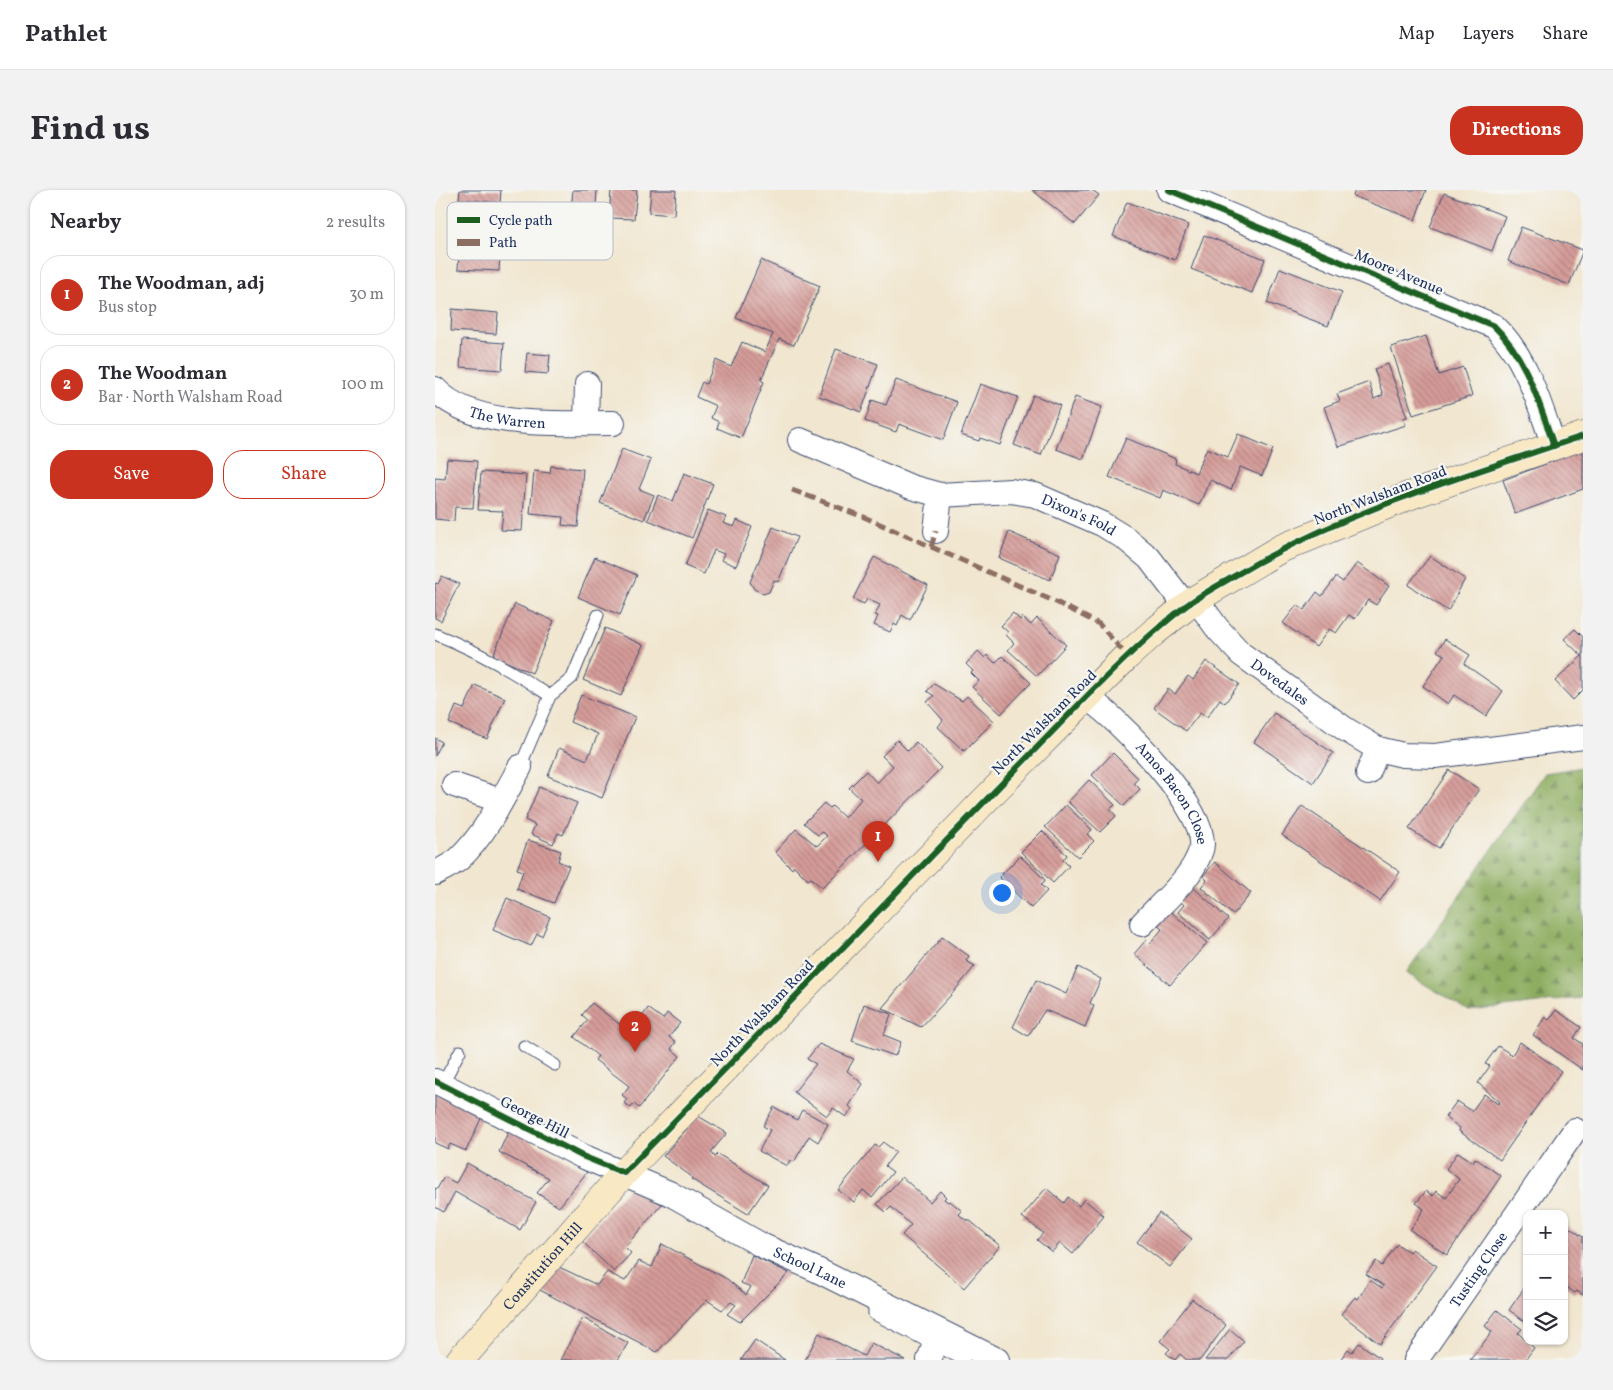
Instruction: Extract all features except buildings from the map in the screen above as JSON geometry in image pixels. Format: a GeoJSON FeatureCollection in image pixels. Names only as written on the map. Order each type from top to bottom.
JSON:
{"type":"FeatureCollection","features":[{"type":"Feature","properties":{"kind":"main road","name":"North Walsham Road"},"geometry":{"type":"LineString","coordinates":[[624,1173],[1086,697],[1127,656],[1191,603],[1280,549],[1335,525],[1476,471],[1583,436]]}},
{"type":"Feature","properties":{"kind":"main road","name":"Constitution Hill"},"geometry":{"type":"LineString","coordinates":[[460,1360],[624,1173]]}},
{"type":"Feature","properties":{"kind":"street","name":"Moore Avenue"},"geometry":{"type":"LineString","coordinates":[[1169,190],[1494,326],[1509,340],[1531,383],[1554,446]]}},
{"type":"Feature","properties":{"kind":"street"},"geometry":{"type":"LineString","coordinates":[[587,384],[587,423]]}},
{"type":"Feature","properties":{"kind":"street","name":"The Warren"},"geometry":{"type":"LineString","coordinates":[[435,389],[466,409],[495,417],[531,423],[613,423]]}},
{"type":"Feature","properties":{"kind":"street","name":"Dixon's Fold"},"geometry":{"type":"LineString","coordinates":[[801,440],[911,487],[940,494],[1011,491],[1035,495],[1102,524],[1125,538],[1149,558],[1191,603]]}},
{"type":"Feature","properties":{"kind":"street"},"geometry":{"type":"LineString","coordinates":[[936,531],[940,494]]}},
{"type":"Feature","properties":{"kind":"street","name":"Dovedales"},"geometry":{"type":"LineString","coordinates":[[1191,603],[1241,654],[1345,729],[1378,749],[1403,755],[1435,756],[1583,737]]}},
{"type":"Feature","properties":{"kind":"street","name":"Amos Bacon Close"},"geometry":{"type":"LineString","coordinates":[[1086,697],[1138,745],[1178,789],[1202,832],[1202,849],[1191,871],[1142,924]]}},
{"type":"Feature","properties":{"kind":"street"},"geometry":{"type":"LineString","coordinates":[[1368,773],[1378,749]]}},
{"type":"Feature","properties":{"kind":"street"},"geometry":{"type":"LineString","coordinates":[[435,873],[458,860],[473,842],[501,801],[520,767]]}},
{"type":"Feature","properties":{"kind":"street"},"geometry":{"type":"LineString","coordinates":[[454,785],[501,801]]}},
{"type":"Feature","properties":{"kind":"street","name":"George Hill"},"geometry":{"type":"LineString","coordinates":[[439,1083],[582,1156],[624,1173]]}},
{"type":"Feature","properties":{"kind":"street","name":"Tusting Close"},"geometry":{"type":"LineString","coordinates":[[1416,1360],[1575,1130]]}},
{"type":"Feature","properties":{"kind":"street","name":"School Lane"},"geometry":{"type":"LineString","coordinates":[[624,1173],[669,1193],[763,1246],[874,1298],[994,1359]]}},
{"type":"Feature","properties":{"kind":"lane"},"geometry":{"type":"LineString","coordinates":[[520,767],[550,696],[572,678],[598,615]]}},
{"type":"Feature","properties":{"kind":"lane"},"geometry":{"type":"LineString","coordinates":[[435,634],[457,643],[520,676],[550,696]]}},
{"type":"Feature","properties":{"kind":"lane"},"geometry":{"type":"LineString","coordinates":[[524,1046],[555,1065]]}},
{"type":"Feature","properties":{"kind":"lane"},"geometry":{"type":"LineString","coordinates":[[439,1083],[460,1051]]}},
{"type":"Feature","properties":{"kind":"lane"},"geometry":{"type":"LineString","coordinates":[[874,1298],[874,1314],[932,1352],[964,1360]]}},
{"type":"Feature","properties":{"kind":"green space"},"geometry":{"type":"Polygon","coordinates":[[[1583,767],[1583,996],[1581,998],[1469,1011],[1406,973],[1545,773],[1583,767]]]}},
{"type":"Feature","properties":{"kind":"marked path"},"geometry":{"type":"LineString","coordinates":[[792,490],[864,517],[1058,603],[1099,624],[1127,656]]}},
{"type":"Feature","properties":{"kind":"marked path"},"geometry":{"type":"LineString","coordinates":[[931,547],[936,531]]}},
{"type":"Feature","properties":{"kind":"cycle path"},"geometry":{"type":"LineString","coordinates":[[1169,190],[1494,326],[1505,338],[1524,367],[1554,446]]}},
{"type":"Feature","properties":{"kind":"cycle path"},"geometry":{"type":"LineString","coordinates":[[435,1081],[582,1156],[624,1173],[1086,697],[1147,638],[1187,605],[1277,552],[1362,513],[1405,496],[1583,436]]}},
{"type":"Feature","properties":{"kind":"place","name":"The Woodman, adj"},"geometry":{"type":"Point","coordinates":[878,862]}},
{"type":"Feature","properties":{"kind":"place","name":"The Woodman"},"geometry":{"type":"Point","coordinates":[635,1052]}}]}
